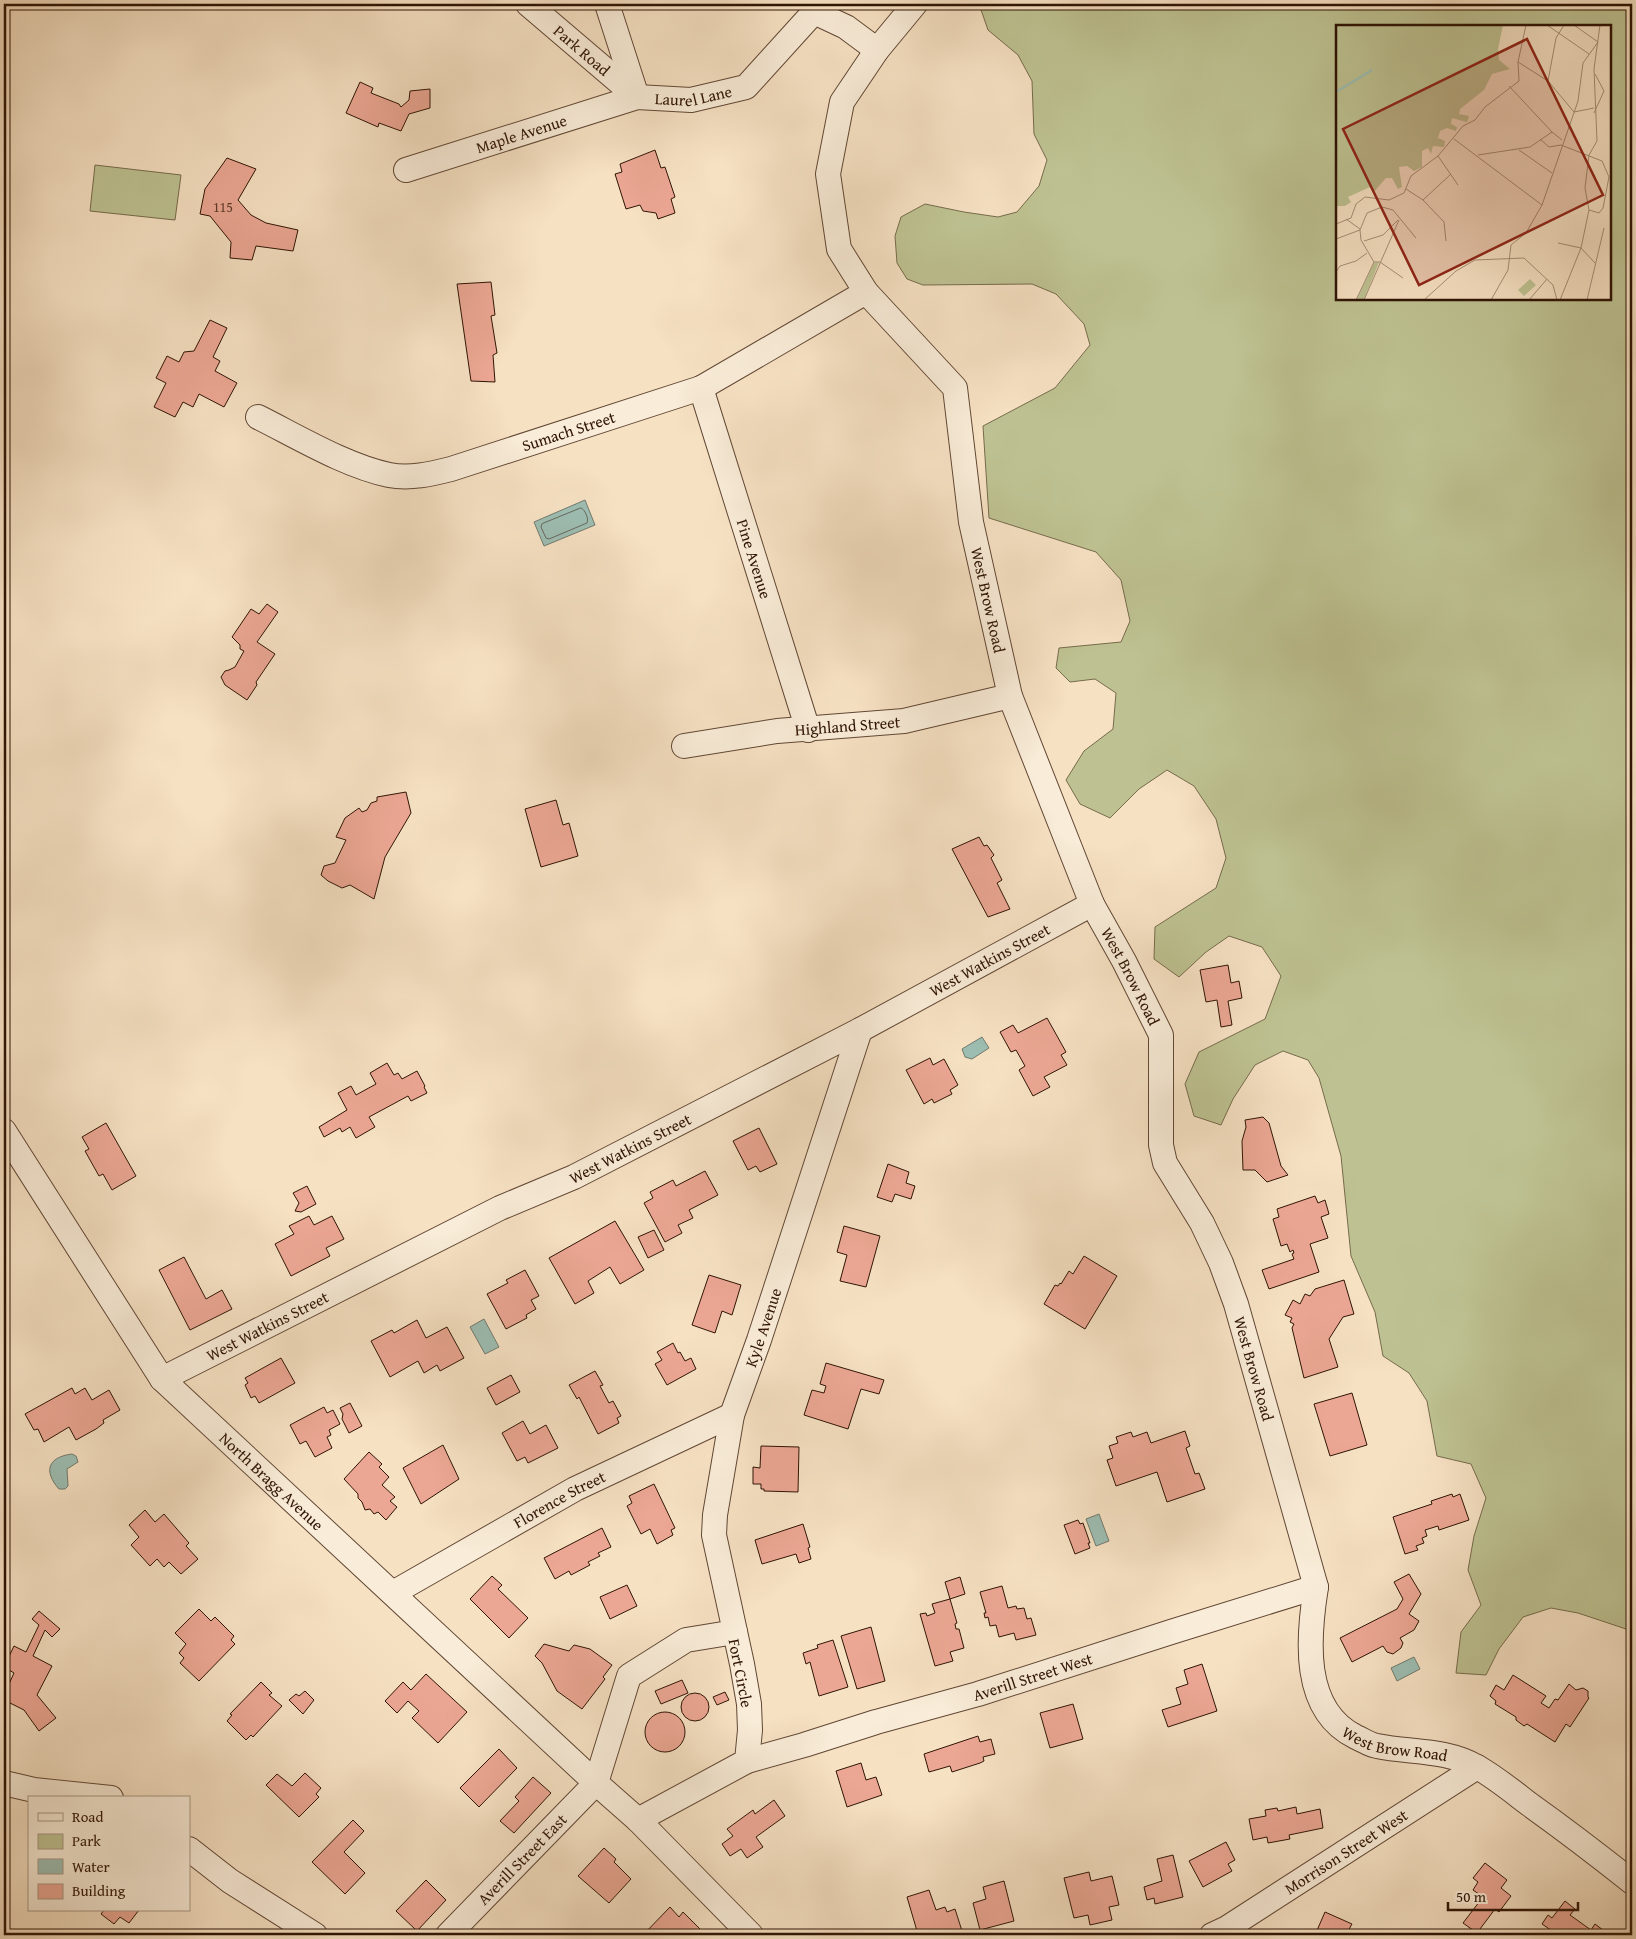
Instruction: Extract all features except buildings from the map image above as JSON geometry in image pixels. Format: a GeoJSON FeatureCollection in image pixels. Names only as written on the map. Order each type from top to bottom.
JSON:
{"type":"FeatureCollection","features":[{"type":"Feature","properties":{"kind":"street","name":"Park Road"},"geometry":{"type":"LineString","coordinates":[[528,4],[637,97]]}},
{"type":"Feature","properties":{"kind":"street","name":"Laurel Lane"},"geometry":{"type":"LineString","coordinates":[[607,4],[637,97],[691,100],[746,87],[814,8]]}},
{"type":"Feature","properties":{"kind":"street","name":"West Brow Road"},"geometry":{"type":"LineString","coordinates":[[915,4],[877,50],[842,102],[828,174],[838,249],[866,292],[955,388],[971,522],[1010,696],[1092,904],[1124,961],[1161,1035],[1161,1145],[1165,1163],[1202,1223],[1221,1263],[1236,1304],[1316,1587],[1310,1624],[1315,1685],[1326,1712],[1347,1732],[1375,1746],[1431,1752],[1458,1758],[1477,1767],[1533,1806],[1632,1882]]}},
{"type":"Feature","properties":{"kind":"street"},"geometry":{"type":"LineString","coordinates":[[814,8],[846,27],[877,50]]}},
{"type":"Feature","properties":{"kind":"street","name":"Maple Avenue"},"geometry":{"type":"LineString","coordinates":[[406,170],[637,97]]}},
{"type":"Feature","properties":{"kind":"street","name":"Sumach Street"},"geometry":{"type":"LineString","coordinates":[[258,417],[344,460],[390,475],[423,476],[701,388],[866,292]]}},
{"type":"Feature","properties":{"kind":"street","name":"Pine Avenue"},"geometry":{"type":"LineString","coordinates":[[701,388],[808,730]]}},
{"type":"Feature","properties":{"kind":"street","name":"Highland Street"},"geometry":{"type":"LineString","coordinates":[[684,746],[777,731],[904,721],[1010,696]]}},
{"type":"Feature","properties":{"kind":"street","name":"West Watkins Street"},"geometry":{"type":"LineString","coordinates":[[162,1379],[500,1208],[574,1177],[860,1030],[1092,904]]}},
{"type":"Feature","properties":{"kind":"street","name":"Kyle Avenue"},"geometry":{"type":"LineString","coordinates":[[735,1632],[714,1535],[715,1514],[732,1415],[772,1303],[860,1030]]}},
{"type":"Feature","properties":{"kind":"street","name":"North Bragg Avenue"},"geometry":{"type":"LineString","coordinates":[[4,1131],[162,1379],[596,1783]]}},
{"type":"Feature","properties":{"kind":"street","name":"Florence Street"},"geometry":{"type":"LineString","coordinates":[[393,1593],[576,1489],[732,1415]]}},
{"type":"Feature","properties":{"kind":"street","name":"Averill Street West"},"geometry":{"type":"LineString","coordinates":[[747,1761],[876,1722],[978,1694],[1316,1587]]}},
{"type":"Feature","properties":{"kind":"street","name":"Fort Circle"},"geometry":{"type":"LineString","coordinates":[[596,1783],[629,1676],[686,1640],[735,1632],[748,1704],[750,1730],[747,1761]]}},
{"type":"Feature","properties":{"kind":"street"},"geometry":{"type":"LineString","coordinates":[[638,1820],[747,1761]]}},
{"type":"Feature","properties":{"kind":"street","name":"Morrison Street West"},"geometry":{"type":"LineString","coordinates":[[1212,1935],[1227,1928],[1477,1767]]}},
{"type":"Feature","properties":{"kind":"street"},"geometry":{"type":"LineString","coordinates":[[4,1783],[34,1790],[92,1796]]}},
{"type":"Feature","properties":{"kind":"street"},"geometry":{"type":"LineString","coordinates":[[596,1783],[638,1820],[751,1935]]}},
{"type":"Feature","properties":{"kind":"street","name":"Averill Street East"},"geometry":{"type":"LineString","coordinates":[[448,1935],[596,1783]]}},
{"type":"Feature","properties":{"kind":"street"},"geometry":{"type":"LineString","coordinates":[[190,1850],[230,1881],[315,1935]]}},
{"type":"Feature","properties":{"kind":"green space"},"geometry":{"type":"Polygon","coordinates":[[[979,4],[1632,4],[1632,1631],[1578,1613],[1551,1608],[1523,1617],[1499,1649],[1486,1675],[1456,1673],[1461,1632],[1481,1605],[1468,1570],[1474,1536],[1486,1498],[1471,1464],[1437,1456],[1427,1401],[1409,1373],[1383,1356],[1375,1312],[1351,1256],[1341,1156],[1319,1078],[1308,1060],[1283,1051],[1255,1065],[1233,1099],[1221,1125],[1194,1116],[1185,1084],[1199,1052],[1265,1019],[1281,976],[1262,947],[1229,936],[1206,952],[1179,977],[1154,959],[1155,927],[1216,888],[1226,858],[1216,819],[1194,786],[1167,770],[1139,789],[1110,818],[1080,804],[1066,780],[1084,751],[1113,729],[1116,693],[1095,679],[1070,682],[1056,668],[1059,648],[1121,642],[1130,621],[1121,580],[1096,552],[989,518],[983,426],[1055,388],[1090,345],[1084,324],[1056,294],[1032,284],[923,285],[907,279],[897,263],[895,236],[901,217],[925,204],[998,217],[1017,212],[1039,186],[1047,160],[1034,134],[1032,81],[1018,55],[988,30],[979,4]]]}},
{"type":"Feature","properties":{"kind":"green space"},"geometry":{"type":"Polygon","coordinates":[[[95,165],[181,175],[175,220],[90,211],[95,165]]]}},
{"type":"Feature","properties":{"kind":"water"},"geometry":{"type":"Polygon","coordinates":[[[585,500],[595,525],[544,546],[534,522],[585,500]]]}},
{"type":"Feature","properties":{"kind":"water"},"geometry":{"type":"Polygon","coordinates":[[[982,1037],[989,1048],[972,1059],[965,1057],[962,1049],[982,1037]]]}},
{"type":"Feature","properties":{"kind":"water"},"geometry":{"type":"Polygon","coordinates":[[[484,1319],[499,1347],[485,1354],[470,1327],[484,1319]]]}},
{"type":"Feature","properties":{"kind":"water"},"geometry":{"type":"Polygon","coordinates":[[[72,1454],[76,1456],[78,1462],[67,1469],[68,1486],[65,1489],[59,1489],[51,1476],[50,1466],[58,1458],[72,1454]]]}},
{"type":"Feature","properties":{"kind":"water"},"geometry":{"type":"Polygon","coordinates":[[[1099,1514],[1109,1541],[1096,1546],[1086,1519],[1099,1514]]]}},
{"type":"Feature","properties":{"kind":"water"},"geometry":{"type":"Polygon","coordinates":[[[1414,1657],[1420,1669],[1397,1681],[1391,1668],[1414,1657]]]}}]}
